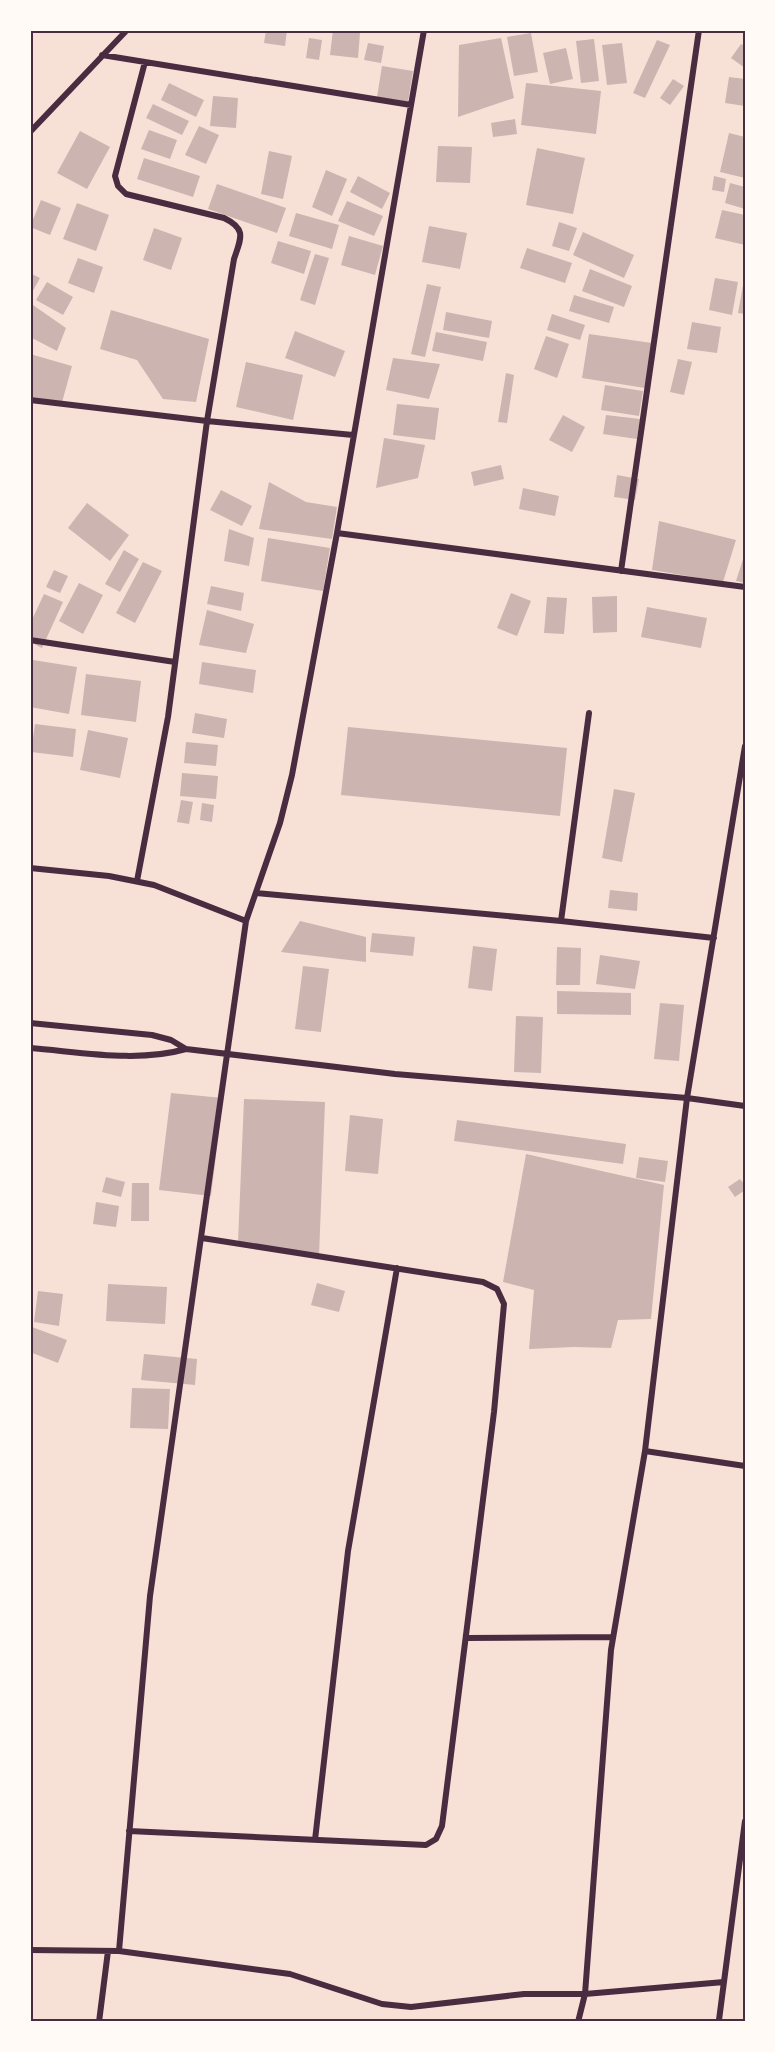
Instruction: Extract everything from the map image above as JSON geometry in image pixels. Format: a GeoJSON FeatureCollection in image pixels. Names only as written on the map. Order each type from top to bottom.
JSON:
{"type":"FeatureCollection","features":[{"type":"Feature","properties":{"kind":"street"},"geometry":{"type":"LineString","coordinates":[[30,132],[127,30]]}},
{"type":"Feature","properties":{"kind":"street"},"geometry":{"type":"LineString","coordinates":[[119,1951],[150,1596],[229,1054],[246,921],[280,823],[292,775],[337,533],[424,30]]}},
{"type":"Feature","properties":{"kind":"street"},"geometry":{"type":"LineString","coordinates":[[621,571],[699,30]]}},
{"type":"Feature","properties":{"kind":"street"},"geometry":{"type":"LineString","coordinates":[[102,55],[411,105]]}},
{"type":"Feature","properties":{"kind":"street"},"geometry":{"type":"LineString","coordinates":[[137,881],[168,717],[207,421],[234,259],[241,238],[240,231],[234,223],[224,218],[126,195],[118,186],[115,176],[145,62]]}},
{"type":"Feature","properties":{"kind":"street"},"geometry":{"type":"LineString","coordinates":[[30,400],[207,421],[353,435]]}},
{"type":"Feature","properties":{"kind":"street"},"geometry":{"type":"LineString","coordinates":[[337,533],[745,587]]}},
{"type":"Feature","properties":{"kind":"street"},"geometry":{"type":"LineString","coordinates":[[30,640],[176,662]]}},
{"type":"Feature","properties":{"kind":"street"},"geometry":{"type":"LineString","coordinates":[[561,921],[590,713]]}},
{"type":"Feature","properties":{"kind":"street"},"geometry":{"type":"LineString","coordinates":[[578,2022],[585,1994],[613,1637],[645,1451],[687,1098],[745,746]]}},
{"type":"Feature","properties":{"kind":"street"},"geometry":{"type":"LineString","coordinates":[[30,868],[154,885],[246,921]]}},
{"type":"Feature","properties":{"kind":"street"},"geometry":{"type":"LineString","coordinates":[[256,893],[561,921],[714,938]]}},
{"type":"Feature","properties":{"kind":"street"},"geometry":{"type":"LineString","coordinates":[[30,1023],[164,1037],[186,1049]]}},
{"type":"Feature","properties":{"kind":"street"},"geometry":{"type":"LineString","coordinates":[[30,1048],[148,1056],[186,1049],[395,1074],[687,1098],[745,1106]]}},
{"type":"Feature","properties":{"kind":"street"},"geometry":{"type":"LineString","coordinates":[[129,1831],[426,1845],[436,1839],[442,1826],[494,1412],[504,1304],[497,1289],[483,1282],[202,1238]]}},
{"type":"Feature","properties":{"kind":"street"},"geometry":{"type":"LineString","coordinates":[[315,1839],[348,1551],[397,1268]]}},
{"type":"Feature","properties":{"kind":"street"},"geometry":{"type":"LineString","coordinates":[[645,1451],[745,1466]]}},
{"type":"Feature","properties":{"kind":"street"},"geometry":{"type":"LineString","coordinates":[[466,1638],[613,1637]]}},
{"type":"Feature","properties":{"kind":"street"},"geometry":{"type":"LineString","coordinates":[[719,2019],[745,1821]]}},
{"type":"Feature","properties":{"kind":"street"},"geometry":{"type":"LineString","coordinates":[[30,1950],[119,1951],[290,1974],[382,2004],[411,2007],[524,1994],[585,1994],[724,1982]]}},
{"type":"Feature","properties":{"kind":"street"},"geometry":{"type":"LineString","coordinates":[[99,2022],[108,1951]]}},
{"type":"Feature","properties":{"kind":"building"},"geometry":{"type":"Polygon","coordinates":[[[266,30],[287,30],[285,46],[264,43],[266,30]]]}},
{"type":"Feature","properties":{"kind":"building"},"geometry":{"type":"Polygon","coordinates":[[[333,30],[360,33],[358,58],[330,55],[333,30]]]}},
{"type":"Feature","properties":{"kind":"building"},"geometry":{"type":"Polygon","coordinates":[[[531,33],[538,72],[514,76],[507,37],[531,33]]]}},
{"type":"Feature","properties":{"kind":"building"},"geometry":{"type":"Polygon","coordinates":[[[309,38],[322,40],[319,60],[306,58],[309,38]]]}},
{"type":"Feature","properties":{"kind":"building"},"geometry":{"type":"Polygon","coordinates":[[[501,38],[514,98],[458,117],[459,45],[501,38]]]}},
{"type":"Feature","properties":{"kind":"building"},"geometry":{"type":"Polygon","coordinates":[[[594,39],[599,81],[581,83],[576,41],[594,39]]]}},
{"type":"Feature","properties":{"kind":"building"},"geometry":{"type":"Polygon","coordinates":[[[657,40],[670,45],[645,98],[633,93],[657,40]]]}},
{"type":"Feature","properties":{"kind":"building"},"geometry":{"type":"Polygon","coordinates":[[[368,43],[384,46],[381,63],[364,60],[368,43]]]}},
{"type":"Feature","properties":{"kind":"building"},"geometry":{"type":"Polygon","coordinates":[[[622,43],[627,83],[607,85],[602,45],[622,43]]]}},
{"type":"Feature","properties":{"kind":"building"},"geometry":{"type":"Polygon","coordinates":[[[741,44],[745,46],[745,68],[731,58],[741,44]]]}},
{"type":"Feature","properties":{"kind":"building"},"geometry":{"type":"Polygon","coordinates":[[[566,48],[573,79],[550,84],[543,53],[566,48]]]}},
{"type":"Feature","properties":{"kind":"building"},"geometry":{"type":"Polygon","coordinates":[[[382,66],[413,71],[408,102],[377,97],[382,66]]]}},
{"type":"Feature","properties":{"kind":"building"},"geometry":{"type":"Polygon","coordinates":[[[729,77],[745,79],[745,106],[725,103],[729,77]]]}},
{"type":"Feature","properties":{"kind":"building"},"geometry":{"type":"Polygon","coordinates":[[[673,79],[684,86],[670,105],[660,98],[673,79]]]}},
{"type":"Feature","properties":{"kind":"building"},"geometry":{"type":"Polygon","coordinates":[[[169,83],[204,100],[196,117],[161,100],[169,83]]]}},
{"type":"Feature","properties":{"kind":"building"},"geometry":{"type":"Polygon","coordinates":[[[526,83],[601,91],[596,134],[521,125],[526,83]]]}},
{"type":"Feature","properties":{"kind":"building"},"geometry":{"type":"Polygon","coordinates":[[[213,96],[238,98],[236,128],[210,126],[213,96]]]}},
{"type":"Feature","properties":{"kind":"building"},"geometry":{"type":"Polygon","coordinates":[[[153,104],[189,121],[182,135],[146,118],[153,104]]]}},
{"type":"Feature","properties":{"kind":"building"},"geometry":{"type":"Polygon","coordinates":[[[515,119],[517,134],[493,137],[491,123],[515,119]]]}},
{"type":"Feature","properties":{"kind":"building"},"geometry":{"type":"Polygon","coordinates":[[[199,126],[219,135],[206,164],[185,155],[199,126]]]}},
{"type":"Feature","properties":{"kind":"building"},"geometry":{"type":"Polygon","coordinates":[[[149,130],[177,140],[170,159],[141,149],[149,130]]]}},
{"type":"Feature","properties":{"kind":"building"},"geometry":{"type":"Polygon","coordinates":[[[80,131],[110,147],[87,189],[57,173],[80,131]]]}},
{"type":"Feature","properties":{"kind":"building"},"geometry":{"type":"Polygon","coordinates":[[[729,133],[745,137],[745,178],[720,172],[729,133]]]}},
{"type":"Feature","properties":{"kind":"building"},"geometry":{"type":"Polygon","coordinates":[[[438,146],[472,147],[470,183],[436,182],[438,146]]]}},
{"type":"Feature","properties":{"kind":"building"},"geometry":{"type":"Polygon","coordinates":[[[537,148],[585,158],[573,214],[526,205],[537,148]]]}},
{"type":"Feature","properties":{"kind":"building"},"geometry":{"type":"Polygon","coordinates":[[[269,151],[292,156],[283,199],[261,194],[269,151]]]}},
{"type":"Feature","properties":{"kind":"building"},"geometry":{"type":"Polygon","coordinates":[[[144,158],[200,176],[193,197],[137,179],[144,158]]]}},
{"type":"Feature","properties":{"kind":"building"},"geometry":{"type":"Polygon","coordinates":[[[326,170],[347,179],[332,216],[312,207],[326,170]]]}},
{"type":"Feature","properties":{"kind":"building"},"geometry":{"type":"Polygon","coordinates":[[[358,176],[390,193],[382,209],[350,192],[358,176]]]}},
{"type":"Feature","properties":{"kind":"building"},"geometry":{"type":"Polygon","coordinates":[[[714,176],[726,179],[724,192],[712,190],[714,176]]]}},
{"type":"Feature","properties":{"kind":"building"},"geometry":{"type":"Polygon","coordinates":[[[730,183],[745,187],[745,209],[725,203],[730,183]]]}},
{"type":"Feature","properties":{"kind":"building"},"geometry":{"type":"Polygon","coordinates":[[[217,184],[286,208],[277,233],[208,209],[217,184]]]}},
{"type":"Feature","properties":{"kind":"building"},"geometry":{"type":"Polygon","coordinates":[[[41,200],[61,208],[50,235],[30,227],[41,200]]]}},
{"type":"Feature","properties":{"kind":"building"},"geometry":{"type":"Polygon","coordinates":[[[347,201],[383,216],[374,236],[338,221],[347,201]]]}},
{"type":"Feature","properties":{"kind":"building"},"geometry":{"type":"Polygon","coordinates":[[[77,203],[109,215],[96,251],[63,239],[77,203]]]}},
{"type":"Feature","properties":{"kind":"building"},"geometry":{"type":"Polygon","coordinates":[[[722,210],[745,215],[745,245],[715,238],[722,210]]]}},
{"type":"Feature","properties":{"kind":"building"},"geometry":{"type":"Polygon","coordinates":[[[296,213],[339,225],[332,249],[289,236],[296,213]]]}},
{"type":"Feature","properties":{"kind":"building"},"geometry":{"type":"Polygon","coordinates":[[[559,222],[577,228],[569,251],[552,246],[559,222]]]}},
{"type":"Feature","properties":{"kind":"building"},"geometry":{"type":"Polygon","coordinates":[[[429,226],[467,233],[460,269],[422,262],[429,226]]]}},
{"type":"Feature","properties":{"kind":"building"},"geometry":{"type":"Polygon","coordinates":[[[154,228],[182,238],[171,270],[143,260],[154,228]]]}},
{"type":"Feature","properties":{"kind":"building"},"geometry":{"type":"Polygon","coordinates":[[[583,232],[634,255],[624,278],[573,255],[583,232]]]}},
{"type":"Feature","properties":{"kind":"building"},"geometry":{"type":"Polygon","coordinates":[[[349,236],[383,246],[375,275],[341,265],[349,236]]]}},
{"type":"Feature","properties":{"kind":"building"},"geometry":{"type":"Polygon","coordinates":[[[278,241],[311,251],[304,274],[271,263],[278,241]]]}},
{"type":"Feature","properties":{"kind":"building"},"geometry":{"type":"Polygon","coordinates":[[[527,248],[572,263],[565,283],[520,268],[527,248]]]}},
{"type":"Feature","properties":{"kind":"building"},"geometry":{"type":"Polygon","coordinates":[[[315,254],[329,258],[315,305],[300,300],[315,254]]]}},
{"type":"Feature","properties":{"kind":"building"},"geometry":{"type":"Polygon","coordinates":[[[78,258],[103,267],[94,293],[68,283],[78,258]]]}},
{"type":"Feature","properties":{"kind":"building"},"geometry":{"type":"Polygon","coordinates":[[[590,269],[632,286],[624,307],[582,291],[590,269]]]}},
{"type":"Feature","properties":{"kind":"building"},"geometry":{"type":"Polygon","coordinates":[[[30,273],[40,278],[30,296],[30,273]]]}},
{"type":"Feature","properties":{"kind":"building"},"geometry":{"type":"Polygon","coordinates":[[[715,278],[738,282],[732,315],[709,310],[715,278]]]}},
{"type":"Feature","properties":{"kind":"building"},"geometry":{"type":"Polygon","coordinates":[[[47,282],[73,297],[63,315],[36,300],[47,282]]]}},
{"type":"Feature","properties":{"kind":"building"},"geometry":{"type":"Polygon","coordinates":[[[427,284],[441,287],[425,357],[411,354],[427,284]]]}},
{"type":"Feature","properties":{"kind":"building"},"geometry":{"type":"Polygon","coordinates":[[[743,285],[745,285],[745,314],[738,313],[743,285]]]}},
{"type":"Feature","properties":{"kind":"building"},"geometry":{"type":"Polygon","coordinates":[[[574,295],[614,307],[609,323],[569,311],[574,295]]]}},
{"type":"Feature","properties":{"kind":"building"},"geometry":{"type":"Polygon","coordinates":[[[30,303],[66,328],[57,351],[30,337],[30,303]]]}},
{"type":"Feature","properties":{"kind":"building"},"geometry":{"type":"Polygon","coordinates":[[[111,310],[209,339],[196,402],[163,399],[137,360],[100,349],[111,310]]]}},
{"type":"Feature","properties":{"kind":"building"},"geometry":{"type":"Polygon","coordinates":[[[446,312],[492,321],[489,338],[443,330],[446,312]]]}},
{"type":"Feature","properties":{"kind":"building"},"geometry":{"type":"Polygon","coordinates":[[[552,314],[585,325],[580,340],[547,330],[552,314]]]}},
{"type":"Feature","properties":{"kind":"building"},"geometry":{"type":"Polygon","coordinates":[[[692,322],[721,327],[717,353],[687,349],[692,322]]]}},
{"type":"Feature","properties":{"kind":"building"},"geometry":{"type":"Polygon","coordinates":[[[295,331],[345,351],[335,377],[285,358],[295,331]]]}},
{"type":"Feature","properties":{"kind":"building"},"geometry":{"type":"Polygon","coordinates":[[[436,332],[487,342],[483,361],[432,351],[436,332]]]}},
{"type":"Feature","properties":{"kind":"building"},"geometry":{"type":"Polygon","coordinates":[[[589,334],[652,343],[645,388],[582,378],[589,334]]]}},
{"type":"Feature","properties":{"kind":"building"},"geometry":{"type":"Polygon","coordinates":[[[546,336],[569,344],[557,378],[534,369],[546,336]]]}},
{"type":"Feature","properties":{"kind":"building"},"geometry":{"type":"Polygon","coordinates":[[[30,354],[72,366],[61,406],[30,397],[30,354]]]}},
{"type":"Feature","properties":{"kind":"building"},"geometry":{"type":"Polygon","coordinates":[[[393,358],[440,364],[429,399],[386,390],[393,358]]]}},
{"type":"Feature","properties":{"kind":"building"},"geometry":{"type":"Polygon","coordinates":[[[678,359],[692,362],[684,395],[670,392],[678,359]]]}},
{"type":"Feature","properties":{"kind":"building"},"geometry":{"type":"Polygon","coordinates":[[[246,362],[303,375],[293,420],[236,407],[246,362]]]}},
{"type":"Feature","properties":{"kind":"building"},"geometry":{"type":"Polygon","coordinates":[[[506,373],[514,375],[507,423],[498,422],[506,373]]]}},
{"type":"Feature","properties":{"kind":"building"},"geometry":{"type":"Polygon","coordinates":[[[605,385],[643,391],[639,416],[601,410],[605,385]]]}},
{"type":"Feature","properties":{"kind":"building"},"geometry":{"type":"Polygon","coordinates":[[[397,404],[439,408],[435,440],[393,435],[397,404]]]}},
{"type":"Feature","properties":{"kind":"building"},"geometry":{"type":"Polygon","coordinates":[[[563,415],[585,427],[572,452],[549,440],[563,415]]]}},
{"type":"Feature","properties":{"kind":"building"},"geometry":{"type":"Polygon","coordinates":[[[606,415],[640,419],[637,439],[603,434],[606,415]]]}},
{"type":"Feature","properties":{"kind":"building"},"geometry":{"type":"Polygon","coordinates":[[[384,438],[425,445],[418,478],[376,488],[384,438]]]}},
{"type":"Feature","properties":{"kind":"building"},"geometry":{"type":"Polygon","coordinates":[[[501,465],[504,479],[474,486],[471,472],[501,465]]]}},
{"type":"Feature","properties":{"kind":"building"},"geometry":{"type":"Polygon","coordinates":[[[617,475],[639,479],[635,500],[614,497],[617,475]]]}},
{"type":"Feature","properties":{"kind":"building"},"geometry":{"type":"Polygon","coordinates":[[[269,482],[306,502],[337,507],[332,539],[259,529],[269,482]]]}},
{"type":"Feature","properties":{"kind":"building"},"geometry":{"type":"Polygon","coordinates":[[[523,488],[559,496],[555,516],[519,509],[523,488]]]}},
{"type":"Feature","properties":{"kind":"building"},"geometry":{"type":"Polygon","coordinates":[[[221,490],[252,506],[242,526],[210,510],[221,490]]]}},
{"type":"Feature","properties":{"kind":"building"},"geometry":{"type":"Polygon","coordinates":[[[87,503],[129,535],[110,561],[68,528],[87,503]]]}},
{"type":"Feature","properties":{"kind":"building"},"geometry":{"type":"Polygon","coordinates":[[[659,521],[736,540],[723,582],[652,570],[659,521]]]}},
{"type":"Feature","properties":{"kind":"building"},"geometry":{"type":"Polygon","coordinates":[[[229,529],[254,538],[249,566],[224,561],[229,529]]]}},
{"type":"Feature","properties":{"kind":"building"},"geometry":{"type":"Polygon","coordinates":[[[268,538],[330,548],[323,591],[261,581],[268,538]]]}},
{"type":"Feature","properties":{"kind":"building"},"geometry":{"type":"Polygon","coordinates":[[[124,550],[139,559],[120,592],[105,584],[124,550]]]}},
{"type":"Feature","properties":{"kind":"building"},"geometry":{"type":"Polygon","coordinates":[[[745,553],[745,583],[736,581],[745,553]]]}},
{"type":"Feature","properties":{"kind":"building"},"geometry":{"type":"Polygon","coordinates":[[[143,562],[162,571],[135,623],[116,613],[143,562]]]}},
{"type":"Feature","properties":{"kind":"building"},"geometry":{"type":"Polygon","coordinates":[[[54,570],[68,576],[60,593],[46,587],[54,570]]]}},
{"type":"Feature","properties":{"kind":"building"},"geometry":{"type":"Polygon","coordinates":[[[79,583],[103,595],[83,634],[59,621],[79,583]]]}},
{"type":"Feature","properties":{"kind":"building"},"geometry":{"type":"Polygon","coordinates":[[[211,586],[244,593],[241,611],[207,604],[211,586]]]}},
{"type":"Feature","properties":{"kind":"building"},"geometry":{"type":"Polygon","coordinates":[[[511,593],[531,601],[517,636],[497,628],[511,593]]]}},
{"type":"Feature","properties":{"kind":"building"},"geometry":{"type":"Polygon","coordinates":[[[44,594],[63,602],[42,648],[30,642],[30,624],[44,594]]]}},
{"type":"Feature","properties":{"kind":"building"},"geometry":{"type":"Polygon","coordinates":[[[617,596],[617,632],[593,633],[592,597],[617,596]]]}},
{"type":"Feature","properties":{"kind":"building"},"geometry":{"type":"Polygon","coordinates":[[[547,597],[567,598],[564,634],[544,633],[547,597]]]}},
{"type":"Feature","properties":{"kind":"building"},"geometry":{"type":"Polygon","coordinates":[[[647,607],[707,618],[701,648],[641,637],[647,607]]]}},
{"type":"Feature","properties":{"kind":"building"},"geometry":{"type":"Polygon","coordinates":[[[207,610],[254,624],[246,653],[199,645],[207,610]]]}},
{"type":"Feature","properties":{"kind":"building"},"geometry":{"type":"Polygon","coordinates":[[[33,660],[77,667],[69,714],[30,707],[30,677],[33,660]]]}},
{"type":"Feature","properties":{"kind":"building"},"geometry":{"type":"Polygon","coordinates":[[[202,662],[256,670],[253,693],[199,684],[202,662]]]}},
{"type":"Feature","properties":{"kind":"building"},"geometry":{"type":"Polygon","coordinates":[[[86,674],[141,681],[136,722],[81,715],[86,674]]]}},
{"type":"Feature","properties":{"kind":"building"},"geometry":{"type":"Polygon","coordinates":[[[195,713],[227,719],[224,738],[192,733],[195,713]]]}},
{"type":"Feature","properties":{"kind":"building"},"geometry":{"type":"Polygon","coordinates":[[[35,724],[76,729],[73,757],[31,752],[35,724]]]}},
{"type":"Feature","properties":{"kind":"building"},"geometry":{"type":"Polygon","coordinates":[[[348,727],[567,748],[560,816],[341,795],[348,727]]]}},
{"type":"Feature","properties":{"kind":"building"},"geometry":{"type":"Polygon","coordinates":[[[88,730],[128,738],[120,778],[80,770],[88,730]]]}},
{"type":"Feature","properties":{"kind":"building"},"geometry":{"type":"Polygon","coordinates":[[[186,742],[218,745],[216,766],[184,763],[186,742]]]}},
{"type":"Feature","properties":{"kind":"building"},"geometry":{"type":"Polygon","coordinates":[[[182,773],[218,776],[216,799],[180,796],[182,773]]]}},
{"type":"Feature","properties":{"kind":"building"},"geometry":{"type":"Polygon","coordinates":[[[614,789],[635,793],[622,862],[602,858],[614,789]]]}},
{"type":"Feature","properties":{"kind":"building"},"geometry":{"type":"Polygon","coordinates":[[[181,800],[193,802],[189,824],[177,822],[181,800]]]}},
{"type":"Feature","properties":{"kind":"building"},"geometry":{"type":"Polygon","coordinates":[[[202,803],[214,805],[212,822],[200,820],[202,803]]]}},
{"type":"Feature","properties":{"kind":"building"},"geometry":{"type":"Polygon","coordinates":[[[610,890],[638,893],[637,911],[608,908],[610,890]]]}},
{"type":"Feature","properties":{"kind":"building"},"geometry":{"type":"Polygon","coordinates":[[[300,921],[366,937],[366,962],[281,952],[300,921]]]}},
{"type":"Feature","properties":{"kind":"building"},"geometry":{"type":"Polygon","coordinates":[[[372,933],[415,937],[413,956],[370,952],[372,933]]]}},
{"type":"Feature","properties":{"kind":"building"},"geometry":{"type":"Polygon","coordinates":[[[473,946],[497,949],[492,991],[468,988],[473,946]]]}},
{"type":"Feature","properties":{"kind":"building"},"geometry":{"type":"Polygon","coordinates":[[[557,947],[581,948],[580,985],[556,985],[557,947]]]}},
{"type":"Feature","properties":{"kind":"building"},"geometry":{"type":"Polygon","coordinates":[[[600,955],[640,961],[635,989],[596,984],[600,955]]]}},
{"type":"Feature","properties":{"kind":"building"},"geometry":{"type":"Polygon","coordinates":[[[303,966],[329,969],[321,1032],[295,1029],[303,966]]]}},
{"type":"Feature","properties":{"kind":"building"},"geometry":{"type":"Polygon","coordinates":[[[557,991],[631,993],[631,1015],[557,1014],[557,991]]]}},
{"type":"Feature","properties":{"kind":"building"},"geometry":{"type":"Polygon","coordinates":[[[660,1003],[684,1005],[679,1061],[654,1059],[660,1003]]]}},
{"type":"Feature","properties":{"kind":"building"},"geometry":{"type":"Polygon","coordinates":[[[516,1016],[543,1017],[541,1073],[514,1072],[516,1016]]]}},
{"type":"Feature","properties":{"kind":"building"},"geometry":{"type":"Polygon","coordinates":[[[171,1093],[223,1098],[211,1196],[159,1190],[171,1093]]]}},
{"type":"Feature","properties":{"kind":"building"},"geometry":{"type":"Polygon","coordinates":[[[244,1099],[325,1102],[319,1256],[238,1242],[244,1099]]]}},
{"type":"Feature","properties":{"kind":"building"},"geometry":{"type":"Polygon","coordinates":[[[350,1115],[383,1119],[378,1174],[345,1171],[350,1115]]]}},
{"type":"Feature","properties":{"kind":"building"},"geometry":{"type":"Polygon","coordinates":[[[457,1120],[626,1144],[623,1164],[454,1141],[457,1120]]]}},
{"type":"Feature","properties":{"kind":"building"},"geometry":{"type":"Polygon","coordinates":[[[526,1154],[664,1185],[651,1319],[618,1320],[611,1348],[529,1349],[534,1290],[503,1282],[526,1154]]]}},
{"type":"Feature","properties":{"kind":"building"},"geometry":{"type":"Polygon","coordinates":[[[639,1157],[668,1161],[665,1182],[636,1178],[639,1157]]]}},
{"type":"Feature","properties":{"kind":"building"},"geometry":{"type":"Polygon","coordinates":[[[106,1177],[125,1182],[121,1197],[102,1192],[106,1177]]]}},
{"type":"Feature","properties":{"kind":"building"},"geometry":{"type":"Polygon","coordinates":[[[740,1179],[745,1185],[745,1190],[735,1197],[728,1187],[740,1179]]]}},
{"type":"Feature","properties":{"kind":"building"},"geometry":{"type":"Polygon","coordinates":[[[132,1183],[149,1183],[149,1221],[131,1221],[132,1183]]]}},
{"type":"Feature","properties":{"kind":"building"},"geometry":{"type":"Polygon","coordinates":[[[96,1202],[119,1206],[116,1227],[93,1224],[96,1202]]]}},
{"type":"Feature","properties":{"kind":"building"},"geometry":{"type":"Polygon","coordinates":[[[317,1283],[345,1291],[339,1312],[311,1305],[317,1283]]]}},
{"type":"Feature","properties":{"kind":"building"},"geometry":{"type":"Polygon","coordinates":[[[108,1284],[167,1287],[165,1324],[106,1321],[108,1284]]]}},
{"type":"Feature","properties":{"kind":"building"},"geometry":{"type":"Polygon","coordinates":[[[38,1291],[63,1294],[59,1326],[34,1322],[38,1291]]]}},
{"type":"Feature","properties":{"kind":"building"},"geometry":{"type":"Polygon","coordinates":[[[32,1327],[67,1340],[58,1363],[30,1352],[32,1327]]]}},
{"type":"Feature","properties":{"kind":"building"},"geometry":{"type":"Polygon","coordinates":[[[144,1354],[197,1359],[195,1385],[141,1380],[144,1354]]]}},
{"type":"Feature","properties":{"kind":"building"},"geometry":{"type":"Polygon","coordinates":[[[132,1388],[170,1389],[168,1429],[130,1428],[132,1388]]]}}]}
